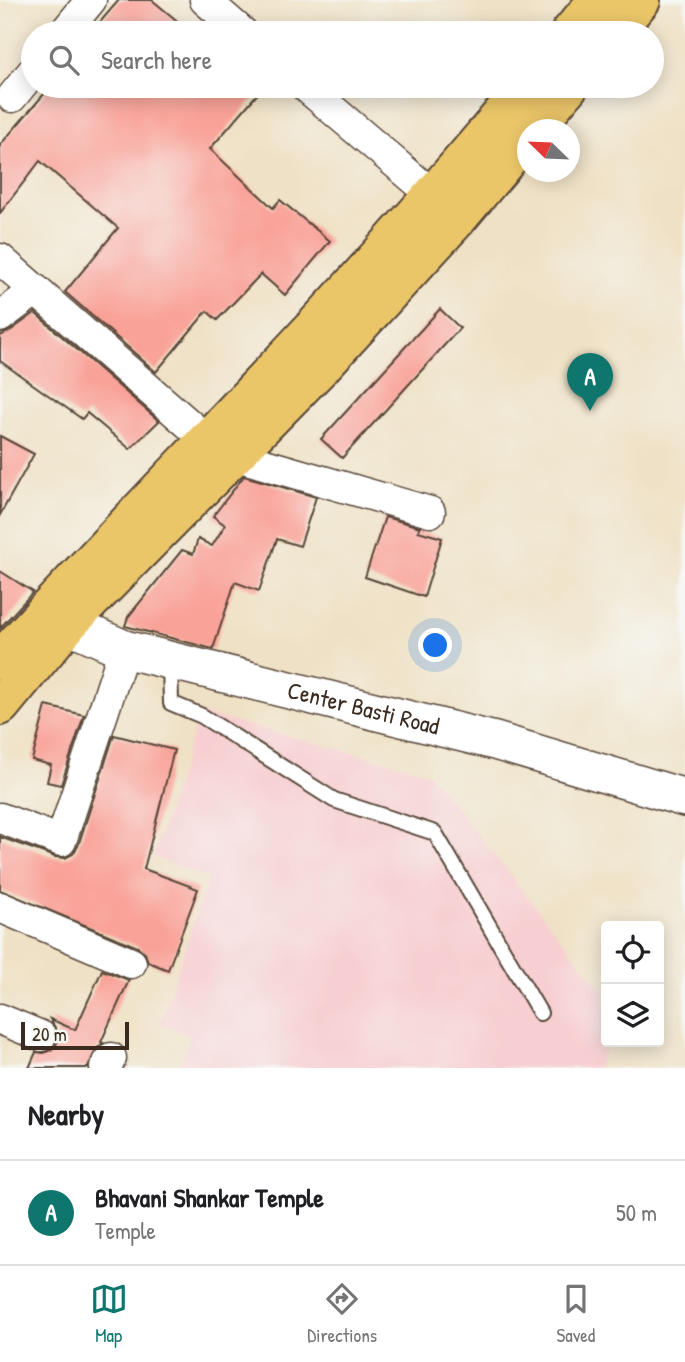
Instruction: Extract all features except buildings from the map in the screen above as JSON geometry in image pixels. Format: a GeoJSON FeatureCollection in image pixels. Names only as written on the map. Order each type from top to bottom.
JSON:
{"type":"FeatureCollection","features":[{"type":"Feature","properties":{"kind":"main road"},"geometry":{"type":"LineString","coordinates":[[580,21],[598,0]]}},
{"type":"Feature","properties":{"kind":"main road"},"geometry":{"type":"LineString","coordinates":[[623,21],[641,0]]}},
{"type":"Feature","properties":{"kind":"main road"},"geometry":{"type":"LineString","coordinates":[[0,706],[57,617],[220,448],[516,98]]}},
{"type":"Feature","properties":{"kind":"main road"},"geometry":{"type":"LineString","coordinates":[[541,119],[559,98]]}},
{"type":"Feature","properties":{"kind":"main road"},"geometry":{"type":"LineString","coordinates":[[220,448],[331,356],[458,218],[517,147]]}},
{"type":"Feature","properties":{"kind":"main road"},"geometry":{"type":"LineString","coordinates":[[6,644],[57,617]]}},
{"type":"Feature","properties":{"kind":"street"},"geometry":{"type":"LineString","coordinates":[[74,21],[91,0]]}},
{"type":"Feature","properties":{"kind":"street"},"geometry":{"type":"LineString","coordinates":[[205,0],[229,21]]}},
{"type":"Feature","properties":{"kind":"street"},"geometry":{"type":"LineString","coordinates":[[12,97],[21,86]]}},
{"type":"Feature","properties":{"kind":"street"},"geometry":{"type":"LineString","coordinates":[[319,98],[434,196]]}},
{"type":"Feature","properties":{"kind":"street"},"geometry":{"type":"LineString","coordinates":[[0,259],[220,448],[430,512]]}},
{"type":"Feature","properties":{"kind":"street"},"geometry":{"type":"LineString","coordinates":[[0,317],[36,290]]}},
{"type":"Feature","properties":{"kind":"street","name":"Center Basti Road"},"geometry":{"type":"LineString","coordinates":[[57,617],[124,649],[495,741],[685,798]]}},
{"type":"Feature","properties":{"kind":"street"},"geometry":{"type":"LineString","coordinates":[[0,818],[61,841],[124,649]]}},
{"type":"Feature","properties":{"kind":"street"},"geometry":{"type":"LineString","coordinates":[[0,907],[131,963]]}},
{"type":"Feature","properties":{"kind":"street"},"geometry":{"type":"LineString","coordinates":[[0,1019],[41,1036]]}},
{"type":"Feature","properties":{"kind":"lane"},"geometry":{"type":"LineString","coordinates":[[170,661],[172,703],[202,716],[334,800],[435,833],[540,1013]]}},
{"type":"Feature","properties":{"kind":"shaded area"},"geometry":{"type":"Polygon","coordinates":[[[199,713],[429,774],[601,988],[601,1047],[605,1047],[598,1068],[178,1068],[190,1036],[160,1023],[208,878],[153,857],[199,713]]]}},
{"type":"Feature","properties":{"kind":"place","name":"Bhavani Shankar Temple"},"geometry":{"type":"Point","coordinates":[590,411]}}]}
